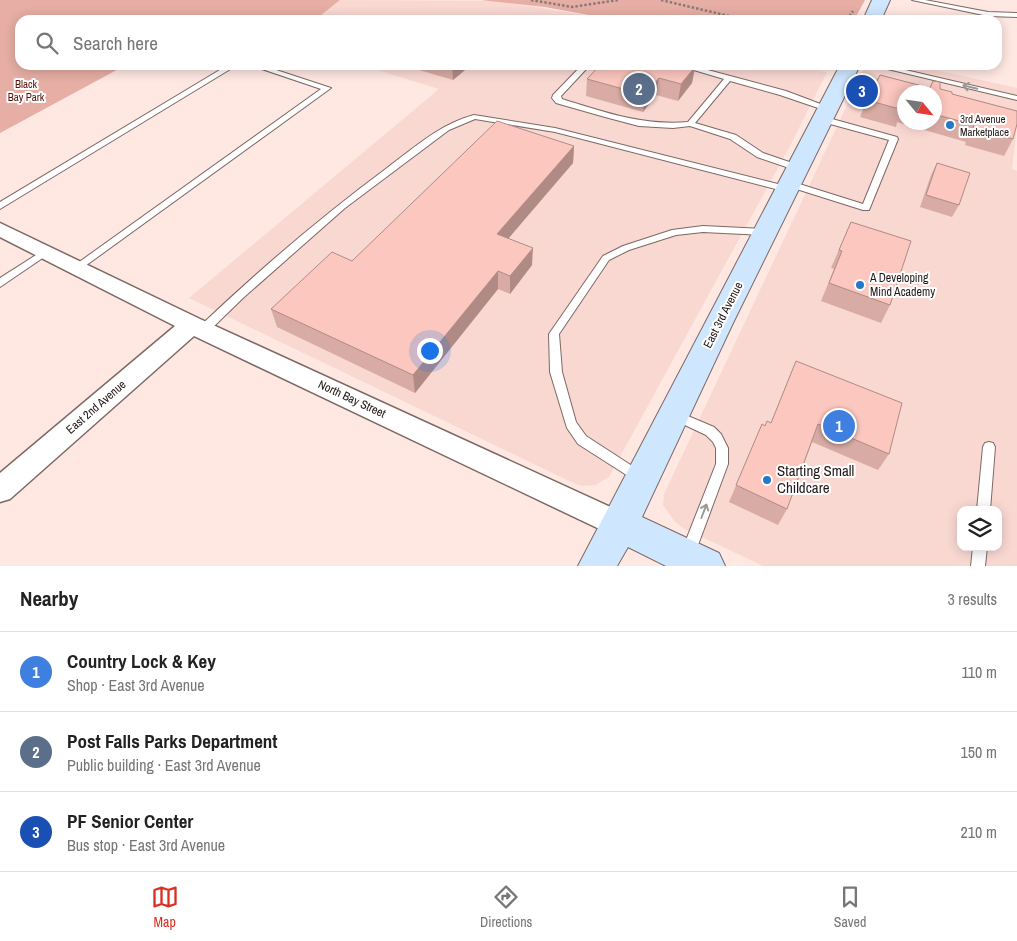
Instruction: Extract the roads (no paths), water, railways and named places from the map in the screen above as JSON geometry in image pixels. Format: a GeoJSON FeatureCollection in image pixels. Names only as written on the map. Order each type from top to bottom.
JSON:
{"type":"FeatureCollection","features":[{"type":"Feature","properties":{"kind":"street"},"geometry":{"type":"LineString","coordinates":[[874,15],[881,0]]}},
{"type":"Feature","properties":{"kind":"street","name":"East 3rd Avenue"},"geometry":{"type":"LineString","coordinates":[[597,566],[620,525],[673,415],[846,72]]}},
{"type":"Feature","properties":{"kind":"street","name":"North Bay Street"},"geometry":{"type":"LineString","coordinates":[[0,229],[198,327],[696,561]]}},
{"type":"Feature","properties":{"kind":"street","name":"East 2nd Avenue"},"geometry":{"type":"LineString","coordinates":[[0,490],[198,327]]}},
{"type":"Feature","properties":{"kind":"lane"},"geometry":{"type":"LineString","coordinates":[[915,0],[988,14],[1017,15]]}},
{"type":"Feature","properties":{"kind":"lane"},"geometry":{"type":"LineString","coordinates":[[0,206],[225,70]]}},
{"type":"Feature","properties":{"kind":"lane"},"geometry":{"type":"LineString","coordinates":[[78,266],[326,88],[270,70]]}},
{"type":"Feature","properties":{"kind":"lane"},"geometry":{"type":"LineString","coordinates":[[581,70],[556,95],[559,101],[639,124],[690,124],[733,137],[792,180]]}},
{"type":"Feature","properties":{"kind":"lane"},"geometry":{"type":"LineString","coordinates":[[198,327],[239,295],[342,206],[446,128],[474,117],[554,130],[675,162],[792,180],[866,208],[894,139],[824,114],[783,92],[700,70]]}},
{"type":"Feature","properties":{"kind":"lane"},"geometry":{"type":"LineString","coordinates":[[897,70],[1017,98]]}},
{"type":"Feature","properties":{"kind":"lane"},"geometry":{"type":"LineString","coordinates":[[846,72],[897,91]]}},
{"type":"Feature","properties":{"kind":"lane"},"geometry":{"type":"LineString","coordinates":[[690,124],[729,78]]}},
{"type":"Feature","properties":{"kind":"lane"},"geometry":{"type":"LineString","coordinates":[[642,479],[582,440],[571,424],[556,372],[554,334],[606,258],[626,248],[675,232],[703,228],[766,232]]}},
{"type":"Feature","properties":{"kind":"lane"},"geometry":{"type":"LineString","coordinates":[[0,283],[47,251]]}},
{"type":"Feature","properties":{"kind":"lane"},"geometry":{"type":"LineString","coordinates":[[673,415],[710,431],[718,438],[722,448],[722,464],[696,561]]}},
{"type":"Feature","properties":{"kind":"lane"},"geometry":{"type":"LineString","coordinates":[[983,506],[989,447]]}},
{"type":"Feature","properties":{"kind":"lane"},"geometry":{"type":"LineString","coordinates":[[978,566],[980,551]]}},
{"type":"Feature","properties":{"kind":"place","name":"Post Falls Parks Department"},"geometry":{"type":"Point","coordinates":[639,89]}},
{"type":"Feature","properties":{"kind":"place","name":"PF Senior Center"},"geometry":{"type":"Point","coordinates":[862,91]}},
{"type":"Feature","properties":{"kind":"place","name":"3rd Avenue Marketplace"},"geometry":{"type":"Point","coordinates":[950,125]}},
{"type":"Feature","properties":{"kind":"place","name":"A Developing Mind Academy"},"geometry":{"type":"Point","coordinates":[860,285]}},
{"type":"Feature","properties":{"kind":"place","name":"Country Lock & Key"},"geometry":{"type":"Point","coordinates":[839,426]}},
{"type":"Feature","properties":{"kind":"place","name":"Starting Small Childcare"},"geometry":{"type":"Point","coordinates":[767,480]}},
{"type":"Feature","properties":{"kind":"park label","name":"Black Bay Park"},"geometry":{"type":"Point","coordinates":[26,90]}}]}
